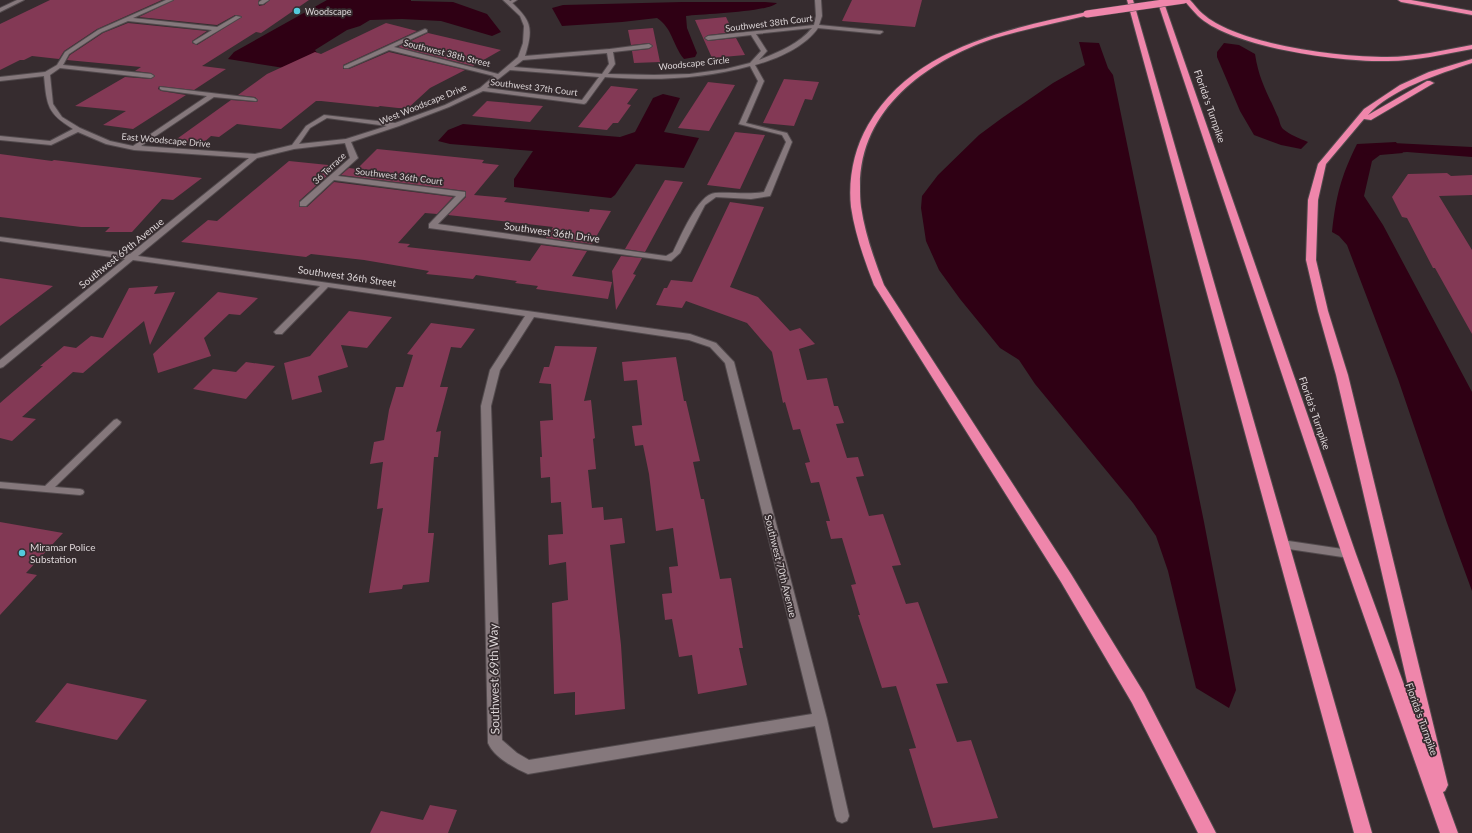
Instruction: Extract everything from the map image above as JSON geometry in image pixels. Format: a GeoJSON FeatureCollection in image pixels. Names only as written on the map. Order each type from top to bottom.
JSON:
{"type":"FeatureCollection","features":[{"type":"Feature","properties":{"kind":"highway"},"geometry":{"type":"LineString","coordinates":[[1130,0],[1363,833]]}},
{"type":"Feature","properties":{"kind":"highway","name":"Florida's Turnpike"},"geometry":{"type":"LineString","coordinates":[[1160,0],[1349,554],[1449,833]]}},
{"type":"Feature","properties":{"kind":"highway"},"geometry":{"type":"LineString","coordinates":[[1184,0],[1087,14],[1021,29],[976,43],[922,71],[898,89],[875,117],[867,132],[860,150],[854,182],[854,200],[857,223],[870,264],[879,285],[1066,578],[1134,691],[1192,800],[1207,833]]}},
{"type":"Feature","properties":{"kind":"highway"},"geometry":{"type":"LineString","coordinates":[[1187,0],[1199,14],[1229,31],[1270,44],[1312,53],[1351,58],[1387,59],[1421,56],[1472,47]]}},
{"type":"Feature","properties":{"kind":"highway"},"geometry":{"type":"LineString","coordinates":[[1402,0],[1472,13]]}},
{"type":"Feature","properties":{"kind":"highway"},"geometry":{"type":"LineString","coordinates":[[1449,833],[1342,375],[1323,311],[1311,260],[1313,200],[1322,164],[1367,111],[1403,87],[1432,74],[1472,61]]}},
{"type":"Feature","properties":{"kind":"highway"},"geometry":{"type":"LineString","coordinates":[[1354,125],[1427,85],[1472,68]]}},
{"type":"Feature","properties":{"kind":"street"},"geometry":{"type":"LineString","coordinates":[[0,10],[21,0]]}},
{"type":"Feature","properties":{"kind":"street"},"geometry":{"type":"LineString","coordinates":[[2,80],[47,74],[60,66],[68,53],[100,31],[170,0]]}},
{"type":"Feature","properties":{"kind":"street"},"geometry":{"type":"LineString","coordinates":[[261,3],[266,0]]}},
{"type":"Feature","properties":{"kind":"street"},"geometry":{"type":"LineString","coordinates":[[817,26],[819,21],[818,0]]}},
{"type":"Feature","properties":{"kind":"street"},"geometry":{"type":"LineString","coordinates":[[510,1],[522,15],[528,26],[526,43],[521,58],[610,52],[649,46]]}},
{"type":"Feature","properties":{"kind":"street"},"geometry":{"type":"LineString","coordinates":[[196,42],[238,17]]}},
{"type":"Feature","properties":{"kind":"street"},"geometry":{"type":"LineString","coordinates":[[125,19],[217,29]]}},
{"type":"Feature","properties":{"kind":"street","name":"Southwest 38th Court"},"geometry":{"type":"LineString","coordinates":[[708,38],[817,26],[880,32]]}},
{"type":"Feature","properties":{"kind":"street","name":"Woodscape Circle"},"geometry":{"type":"LineString","coordinates":[[510,68],[604,76],[676,76],[712,72],[752,64],[772,58],[806,39],[817,26]]}},
{"type":"Feature","properties":{"kind":"street"},"geometry":{"type":"LineString","coordinates":[[346,67],[425,31]]}},
{"type":"Feature","properties":{"kind":"street"},"geometry":{"type":"LineString","coordinates":[[752,64],[764,51],[753,34]]}},
{"type":"Feature","properties":{"kind":"street","name":"Southwest 38th Street"},"geometry":{"type":"LineString","coordinates":[[389,48],[500,76]]}},
{"type":"Feature","properties":{"kind":"street"},"geometry":{"type":"LineString","coordinates":[[604,76],[612,64],[610,52]]}},
{"type":"Feature","properties":{"kind":"street","name":"West Woodscape Drive"},"geometry":{"type":"LineString","coordinates":[[255,156],[294,147],[347,141],[397,125],[447,106],[482,89],[521,58]]}},
{"type":"Feature","properties":{"kind":"street","name":"Southwest 36th Drive"},"geometry":{"type":"LineString","coordinates":[[432,226],[668,259],[676,253],[702,204],[714,195],[751,197],[767,194],[789,142],[785,134],[742,124],[761,81],[752,64]]}},
{"type":"Feature","properties":{"kind":"street"},"geometry":{"type":"LineString","coordinates":[[60,66],[151,76]]}},
{"type":"Feature","properties":{"kind":"street","name":"East Woodscape Drive"},"geometry":{"type":"LineString","coordinates":[[47,74],[50,104],[60,118],[108,144],[134,148],[255,156]]}},
{"type":"Feature","properties":{"kind":"street","name":"Southwest 37th Court"},"geometry":{"type":"LineString","coordinates":[[482,89],[584,102],[604,76]]}},
{"type":"Feature","properties":{"kind":"street"},"geometry":{"type":"LineString","coordinates":[[162,88],[254,100]]}},
{"type":"Feature","properties":{"kind":"street"},"geometry":{"type":"LineString","coordinates":[[134,148],[214,94]]}},
{"type":"Feature","properties":{"kind":"street"},"geometry":{"type":"LineString","coordinates":[[294,147],[308,127],[326,116],[397,125]]}},
{"type":"Feature","properties":{"kind":"street"},"geometry":{"type":"LineString","coordinates":[[0,138],[51,143],[78,129]]}},
{"type":"Feature","properties":{"kind":"street","name":"36 Terrace"},"geometry":{"type":"LineString","coordinates":[[304,204],[354,158],[347,141]]}},
{"type":"Feature","properties":{"kind":"street","name":"Southwest 69th Avenue"},"geometry":{"type":"LineString","coordinates":[[0,365],[255,156]]}},
{"type":"Feature","properties":{"kind":"street","name":"Southwest 36th Court"},"geometry":{"type":"LineString","coordinates":[[333,178],[462,194],[432,226]]}},
{"type":"Feature","properties":{"kind":"street","name":"Southwest 36th Street"},"geometry":{"type":"LineString","coordinates":[[0,239],[326,284],[690,337]]}},
{"type":"Feature","properties":{"kind":"street"},"geometry":{"type":"LineString","coordinates":[[279,332],[326,284]]}},
{"type":"Feature","properties":{"kind":"street","name":"Southwest 69th Way"},"geometry":{"type":"LineString","coordinates":[[531,314],[495,370],[486,406],[495,743],[512,758],[528,767],[820,719]]}},
{"type":"Feature","properties":{"kind":"street","name":"Southwest 70th Avenue"},"geometry":{"type":"LineString","coordinates":[[690,337],[712,344],[729,362],[820,719],[842,816]]}},
{"type":"Feature","properties":{"kind":"lane"},"geometry":{"type":"LineString","coordinates":[[47,489],[117,422]]}},
{"type":"Feature","properties":{"kind":"lane"},"geometry":{"type":"LineString","coordinates":[[0,485],[80,492]]}},
{"type":"Feature","properties":{"kind":"lane"},"geometry":{"type":"LineString","coordinates":[[1282,544],[1349,554]]}},
{"type":"Feature","properties":{"kind":"shaded area"},"geometry":{"type":"Polygon","coordinates":[[[327,0],[411,0],[453,2],[487,14],[501,32],[492,36],[441,21],[402,19],[370,20],[360,26],[347,30],[315,50],[324,59],[364,75],[284,68],[228,59],[234,52],[327,0]]]}},
{"type":"Feature","properties":{"kind":"shaded area"},"geometry":{"type":"Polygon","coordinates":[[[682,2],[777,3],[762,9],[749,11],[686,16],[687,28],[697,53],[695,57],[684,59],[666,27],[657,18],[562,26],[552,8],[563,5],[682,2]]]}},
{"type":"Feature","properties":{"kind":"shaded area"},"geometry":{"type":"Polygon","coordinates":[[[1079,42],[1099,43],[1108,68],[1113,75],[1204,522],[1236,690],[1229,708],[1196,688],[1168,571],[1156,536],[1133,503],[1035,384],[1019,360],[1000,348],[960,299],[939,270],[926,241],[921,208],[922,196],[938,175],[979,135],[1053,83],[1085,65],[1079,42]]]}},
{"type":"Feature","properties":{"kind":"shaded area"},"geometry":{"type":"Polygon","coordinates":[[[1224,43],[1239,45],[1255,54],[1261,79],[1283,129],[1308,142],[1301,149],[1281,145],[1254,135],[1240,111],[1217,57],[1217,52],[1224,43]]]}},
{"type":"Feature","properties":{"kind":"shaded area"},"geometry":{"type":"Polygon","coordinates":[[[663,94],[680,98],[664,132],[699,138],[684,168],[636,164],[615,195],[611,198],[514,187],[514,179],[533,151],[450,144],[438,141],[448,130],[463,124],[620,137],[635,132],[653,98],[663,94]]]}},
{"type":"Feature","properties":{"kind":"shaded area"},"geometry":{"type":"Polygon","coordinates":[[[1396,142],[1403,153],[1380,155],[1372,161],[1364,196],[1383,225],[1472,392],[1472,591],[1398,379],[1347,245],[1339,236],[1332,232],[1340,186],[1357,144],[1396,142]]]}},
{"type":"Feature","properties":{"kind":"building"},"geometry":{"type":"Polygon","coordinates":[[[50,0],[162,0],[97,29],[64,51],[59,59],[32,56],[0,70],[0,24],[50,0]]]}},
{"type":"Feature","properties":{"kind":"building"},"geometry":{"type":"Polygon","coordinates":[[[174,0],[259,0],[259,6],[264,5],[270,0],[309,0],[261,33],[256,32],[202,66],[226,69],[194,90],[159,86],[158,89],[161,91],[186,95],[133,129],[103,125],[126,111],[75,106],[125,77],[151,79],[155,76],[151,73],[135,71],[141,67],[67,60],[70,55],[103,33],[128,23],[207,31],[192,41],[192,43],[197,45],[242,17],[235,15],[217,25],[139,17],[174,0]]]}},
{"type":"Feature","properties":{"kind":"building"},"geometry":{"type":"Polygon","coordinates":[[[852,0],[922,0],[915,27],[842,21],[852,0]]]}},
{"type":"Feature","properties":{"kind":"building"},"geometry":{"type":"Polygon","coordinates":[[[726,17],[733,32],[708,35],[704,38],[708,41],[736,38],[745,55],[712,58],[695,20],[726,17]]]}},
{"type":"Feature","properties":{"kind":"building"},"geometry":{"type":"Polygon","coordinates":[[[386,23],[417,31],[343,65],[343,69],[349,69],[389,52],[465,70],[430,88],[407,109],[316,101],[281,129],[237,124],[219,137],[211,136],[202,144],[174,141],[231,100],[257,102],[258,100],[255,97],[238,95],[267,74],[315,52],[321,54],[386,23]]]}},
{"type":"Feature","properties":{"kind":"building"},"geometry":{"type":"Polygon","coordinates":[[[653,28],[660,62],[634,63],[632,51],[649,49],[653,46],[649,43],[631,45],[628,30],[653,28]]]}},
{"type":"Feature","properties":{"kind":"building"},"geometry":{"type":"Polygon","coordinates":[[[428,33],[501,50],[473,66],[398,47],[428,33]]]}},
{"type":"Feature","properties":{"kind":"building"},"geometry":{"type":"Polygon","coordinates":[[[784,79],[819,82],[812,100],[805,99],[794,126],[763,123],[784,79]]]}},
{"type":"Feature","properties":{"kind":"building"},"geometry":{"type":"Polygon","coordinates":[[[708,82],[735,85],[709,131],[678,128],[708,82]]]}},
{"type":"Feature","properties":{"kind":"building"},"geometry":{"type":"Polygon","coordinates":[[[611,86],[638,89],[627,104],[631,105],[618,123],[613,123],[607,130],[578,127],[611,86]]]}},
{"type":"Feature","properties":{"kind":"building"},"geometry":{"type":"Polygon","coordinates":[[[487,101],[543,106],[530,122],[472,116],[487,101]]]}},
{"type":"Feature","properties":{"kind":"building"},"geometry":{"type":"Polygon","coordinates":[[[735,132],[765,135],[740,189],[707,185],[735,132]]]}},
{"type":"Feature","properties":{"kind":"building"},"geometry":{"type":"Polygon","coordinates":[[[377,149],[484,160],[482,163],[499,165],[474,195],[507,198],[504,202],[589,212],[590,209],[611,211],[592,244],[546,238],[553,227],[448,215],[466,197],[466,191],[341,175],[349,168],[357,169],[377,149]]]}},
{"type":"Feature","properties":{"kind":"building"},"geometry":{"type":"Polygon","coordinates":[[[0,154],[202,178],[173,200],[162,199],[132,232],[105,232],[110,227],[81,227],[0,217],[0,154]]]}},
{"type":"Feature","properties":{"kind":"building"},"geometry":{"type":"Polygon","coordinates":[[[289,161],[338,166],[299,201],[299,207],[307,207],[334,182],[453,197],[437,214],[425,213],[398,243],[410,244],[407,247],[530,261],[541,245],[587,251],[572,276],[612,282],[608,299],[536,289],[538,286],[515,283],[517,281],[476,275],[473,279],[426,274],[429,271],[364,260],[311,254],[306,257],[181,242],[208,220],[217,221],[289,161]]]}},
{"type":"Feature","properties":{"kind":"building"},"geometry":{"type":"Polygon","coordinates":[[[1447,173],[1451,176],[1472,175],[1472,195],[1439,196],[1472,250],[1472,334],[1435,268],[1433,268],[1407,218],[1402,217],[1392,197],[1408,174],[1447,173]]]}},
{"type":"Feature","properties":{"kind":"building"},"geometry":{"type":"Polygon","coordinates":[[[665,180],[683,182],[645,252],[625,249],[665,180]]]}},
{"type":"Feature","properties":{"kind":"building"},"geometry":{"type":"Polygon","coordinates":[[[730,202],[764,207],[730,287],[758,297],[790,331],[800,328],[815,344],[799,349],[807,380],[827,378],[834,406],[838,406],[844,423],[836,424],[847,458],[858,457],[864,476],[856,477],[869,516],[883,514],[901,565],[892,566],[906,604],[918,602],[948,683],[936,684],[957,742],[971,740],[998,818],[933,828],[909,749],[916,748],[896,686],[882,688],[858,615],[860,615],[851,585],[856,584],[842,538],[831,539],[826,521],[830,521],[819,482],[811,483],[805,463],[810,462],[800,429],[793,430],[785,402],[783,403],[772,352],[747,323],[686,301],[682,308],[656,305],[664,288],[667,288],[671,280],[692,282],[730,202]]]}},
{"type":"Feature","properties":{"kind":"building"},"geometry":{"type":"Polygon","coordinates":[[[621,256],[642,258],[633,274],[636,275],[616,310],[612,271],[621,256]]]}},
{"type":"Feature","properties":{"kind":"building"},"geometry":{"type":"Polygon","coordinates":[[[0,278],[53,286],[0,326],[0,278]]]}},
{"type":"Feature","properties":{"kind":"building"},"geometry":{"type":"Polygon","coordinates":[[[158,286],[154,294],[175,292],[150,345],[144,321],[83,373],[73,372],[22,417],[36,419],[12,441],[0,438],[0,403],[64,346],[76,348],[91,336],[103,338],[129,288],[158,286]]]}},
{"type":"Feature","properties":{"kind":"building"},"geometry":{"type":"Polygon","coordinates":[[[218,292],[258,298],[240,315],[229,314],[204,338],[211,356],[158,373],[153,354],[218,292]]]}},
{"type":"Feature","properties":{"kind":"building"},"geometry":{"type":"Polygon","coordinates":[[[349,311],[392,317],[367,348],[341,345],[348,367],[318,376],[322,392],[292,400],[284,363],[310,356],[349,311]]]}},
{"type":"Feature","properties":{"kind":"building"},"geometry":{"type":"Polygon","coordinates":[[[431,323],[475,329],[461,348],[451,347],[440,387],[448,387],[436,432],[441,431],[438,457],[434,457],[428,533],[434,533],[429,582],[403,585],[402,589],[369,593],[383,508],[377,509],[383,462],[370,464],[374,442],[384,440],[389,410],[396,387],[403,387],[413,355],[407,354],[431,323]]]}},
{"type":"Feature","properties":{"kind":"building"},"geometry":{"type":"Polygon","coordinates":[[[555,346],[597,347],[584,401],[591,400],[595,438],[593,439],[596,469],[588,470],[592,508],[603,507],[604,520],[622,518],[625,543],[610,545],[621,645],[625,709],[575,715],[575,692],[554,694],[552,603],[568,600],[566,562],[549,565],[548,535],[563,534],[561,502],[551,503],[550,477],[541,478],[540,457],[542,457],[540,421],[553,420],[551,384],[539,383],[544,367],[549,367],[555,346]]]}},
{"type":"Feature","properties":{"kind":"building"},"geometry":{"type":"Polygon","coordinates":[[[676,357],[684,401],[686,401],[700,461],[693,462],[701,499],[704,499],[720,579],[731,578],[743,648],[739,648],[747,685],[698,694],[692,655],[679,657],[672,619],[665,620],[662,594],[672,593],[669,567],[678,566],[673,528],[656,531],[649,474],[643,445],[635,446],[632,426],[642,425],[637,380],[624,381],[622,362],[676,357]]]}},
{"type":"Feature","properties":{"kind":"building"},"geometry":{"type":"Polygon","coordinates":[[[246,362],[275,366],[246,399],[193,389],[213,369],[236,372],[246,362]]]}},
{"type":"Feature","properties":{"kind":"building","name":"Miramar Police Substation"},"geometry":{"type":"Polygon","coordinates":[[[0,522],[63,533],[26,573],[37,575],[0,615],[0,522]]]}},
{"type":"Feature","properties":{"kind":"building"},"geometry":{"type":"Polygon","coordinates":[[[67,683],[147,700],[117,740],[35,722],[67,683]]]}},
{"type":"Feature","properties":{"kind":"building"},"geometry":{"type":"Polygon","coordinates":[[[430,805],[457,810],[448,833],[370,833],[381,811],[423,820],[430,805]]]}},
{"type":"Feature","properties":{"kind":"waterway"},"geometry":{"type":"LineString","coordinates":[[1369,150],[1407,147],[1472,152]]}},
{"type":"Feature","properties":{"kind":"place","name":"Woodscape"},"geometry":{"type":"Point","coordinates":[297,11]}},
{"type":"Feature","properties":{"kind":"place","name":"Miramar Police Substation"},"geometry":{"type":"Point","coordinates":[22,553]}}]}
